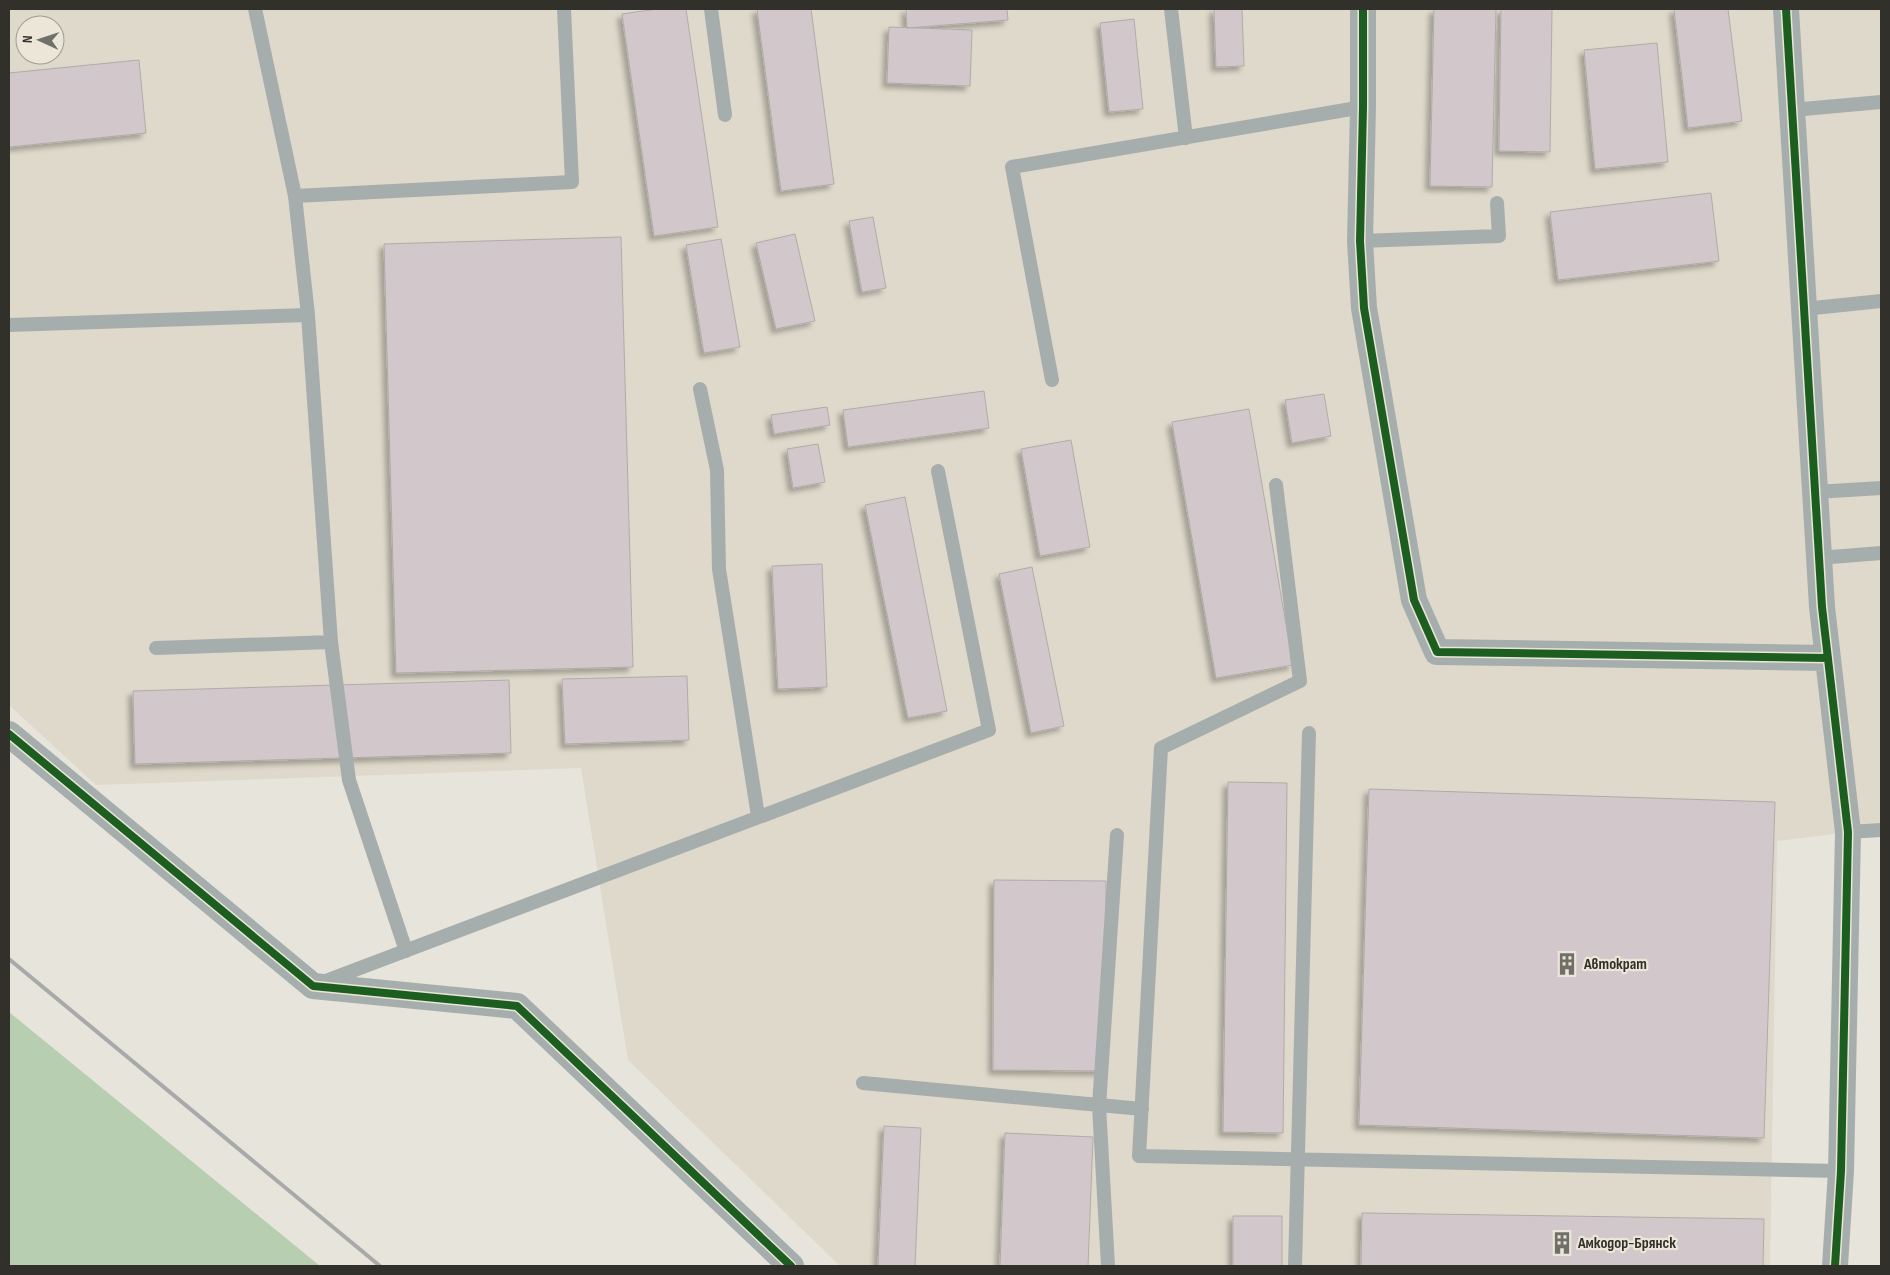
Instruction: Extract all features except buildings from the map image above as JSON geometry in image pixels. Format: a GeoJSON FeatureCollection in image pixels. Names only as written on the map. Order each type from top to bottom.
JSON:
{"type":"FeatureCollection","features":[{"type":"Feature","properties":{"kind":"street"},"geometry":{"type":"LineString","coordinates":[[1363,9],[1364,107],[1360,240],[1364,308],[1414,600],[1437,652],[1828,658]]}},
{"type":"Feature","properties":{"kind":"street"},"geometry":{"type":"LineString","coordinates":[[1786,9],[1822,607],[1848,832],[1841,1171],[1835,1266]]}},
{"type":"Feature","properties":{"kind":"street"},"geometry":{"type":"LineString","coordinates":[[9,734],[313,986],[517,1006],[791,1266]]}},
{"type":"Feature","properties":{"kind":"lane"},"geometry":{"type":"LineString","coordinates":[[255,9],[295,196],[308,315],[331,642],[349,780],[406,951]]}},
{"type":"Feature","properties":{"kind":"lane"},"geometry":{"type":"LineString","coordinates":[[295,196],[572,182],[564,9]]}},
{"type":"Feature","properties":{"kind":"lane"},"geometry":{"type":"LineString","coordinates":[[711,9],[725,115]]}},
{"type":"Feature","properties":{"kind":"lane"},"geometry":{"type":"LineString","coordinates":[[1171,9],[1186,138]]}},
{"type":"Feature","properties":{"kind":"lane"},"geometry":{"type":"LineString","coordinates":[[1792,110],[1881,102]]}},
{"type":"Feature","properties":{"kind":"lane"},"geometry":{"type":"LineString","coordinates":[[1052,380],[1012,167],[1364,107]]}},
{"type":"Feature","properties":{"kind":"lane"},"geometry":{"type":"LineString","coordinates":[[1360,240],[1499,236],[1497,203]]}},
{"type":"Feature","properties":{"kind":"lane"},"geometry":{"type":"LineString","coordinates":[[1804,309],[1881,301]]}},
{"type":"Feature","properties":{"kind":"lane"},"geometry":{"type":"LineString","coordinates":[[9,325],[308,315]]}},
{"type":"Feature","properties":{"kind":"lane"},"geometry":{"type":"LineString","coordinates":[[700,388],[716,470],[719,569],[758,816]]}},
{"type":"Feature","properties":{"kind":"lane"},"geometry":{"type":"LineString","coordinates":[[313,986],[989,730],[938,471]]}},
{"type":"Feature","properties":{"kind":"lane"},"geometry":{"type":"LineString","coordinates":[[1276,485],[1300,681],[1161,748],[1140,1156],[1841,1171]]}},
{"type":"Feature","properties":{"kind":"lane"},"geometry":{"type":"LineString","coordinates":[[1816,492],[1881,488]]}},
{"type":"Feature","properties":{"kind":"lane"},"geometry":{"type":"LineString","coordinates":[[1819,558],[1881,553]]}},
{"type":"Feature","properties":{"kind":"lane"},"geometry":{"type":"LineString","coordinates":[[156,648],[331,642]]}},
{"type":"Feature","properties":{"kind":"lane"},"geometry":{"type":"LineString","coordinates":[[1295,1266],[1309,732]]}},
{"type":"Feature","properties":{"kind":"lane"},"geometry":{"type":"LineString","coordinates":[[1848,832],[1881,830]]}},
{"type":"Feature","properties":{"kind":"lane"},"geometry":{"type":"LineString","coordinates":[[1108,1266],[1100,1106],[1117,836]]}},
{"type":"Feature","properties":{"kind":"lane"},"geometry":{"type":"LineString","coordinates":[[863,1083],[1142,1109]]}},
{"type":"Feature","properties":{"kind":"shaded area"},"geometry":{"type":"Polygon","coordinates":[[[9,9],[1881,9],[1881,828],[1777,841],[1770,1266],[840,1266],[628,1060],[581,768],[96,785],[9,705],[9,9]]]}},
{"type":"Feature","properties":{"kind":"green space"},"geometry":{"type":"Polygon","coordinates":[[[9,1012],[320,1266],[9,1266],[9,1012]]]}},
{"type":"Feature","properties":{"kind":"railway"},"geometry":{"type":"LineString","coordinates":[[9,959],[380,1266]]}},
{"type":"Feature","properties":{"kind":"cycle path"},"geometry":{"type":"LineString","coordinates":[[1363,9],[1360,241],[1364,308],[1414,600],[1437,652],[1828,658]]}},
{"type":"Feature","properties":{"kind":"cycle path"},"geometry":{"type":"LineString","coordinates":[[1786,9],[1822,607],[1848,832],[1841,1171],[1835,1266]]}},
{"type":"Feature","properties":{"kind":"cycle path"},"geometry":{"type":"LineString","coordinates":[[9,734],[313,986],[517,1006],[791,1266]]}},
{"type":"Feature","properties":{"kind":"place","name":"Автократ"},"geometry":{"type":"Point","coordinates":[1567,964]}},
{"type":"Feature","properties":{"kind":"place","name":"Амкодор-Брянск"},"geometry":{"type":"Point","coordinates":[1562,1243]}}]}
